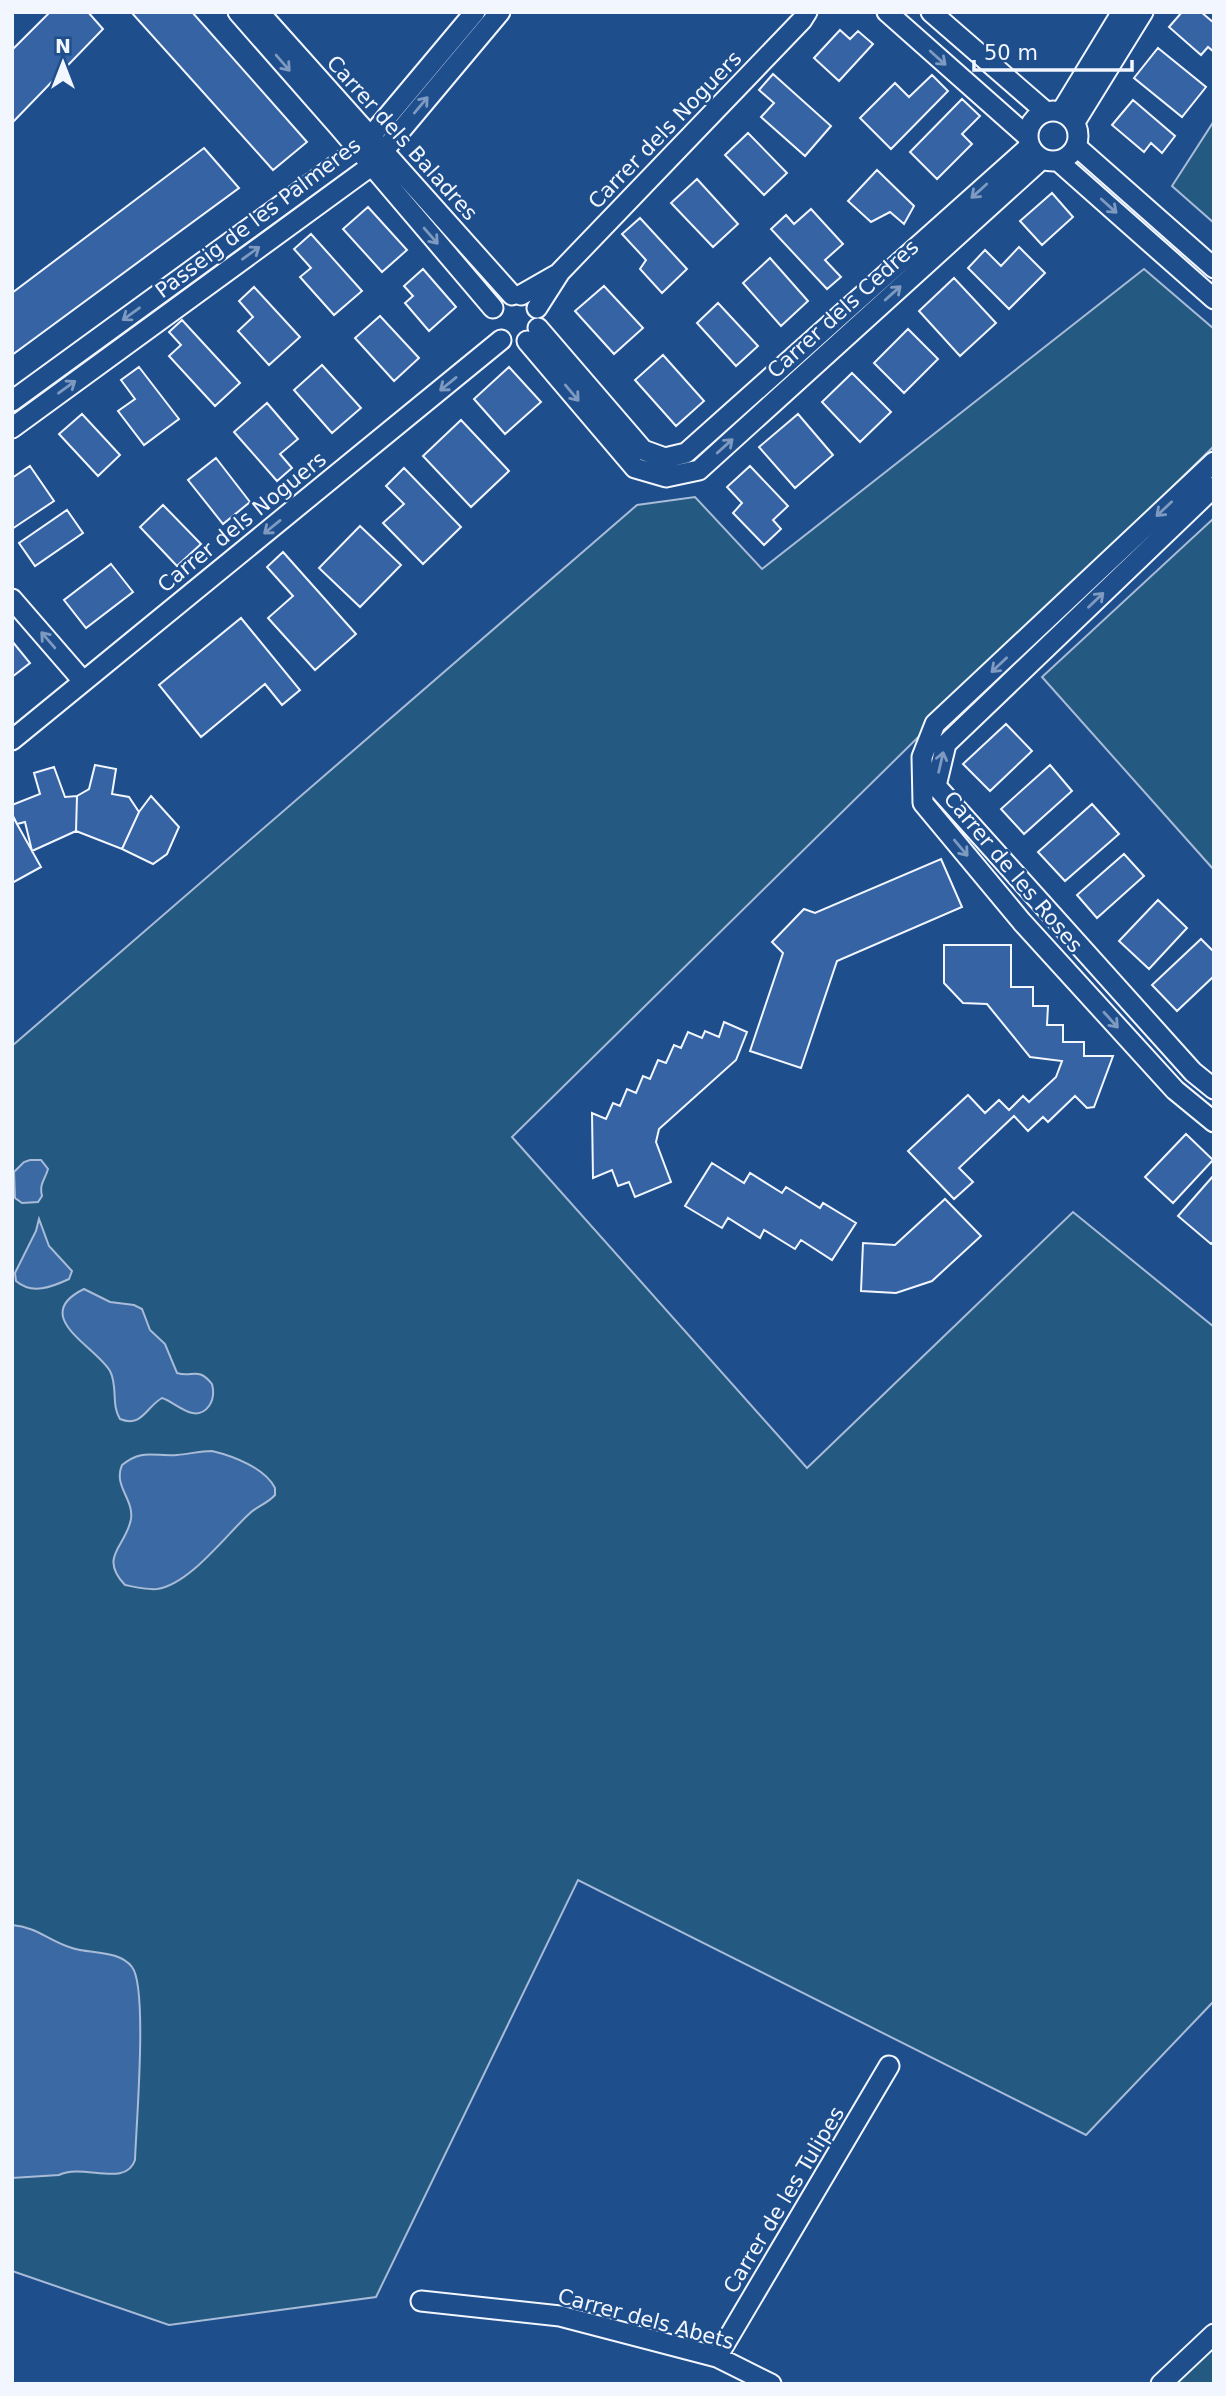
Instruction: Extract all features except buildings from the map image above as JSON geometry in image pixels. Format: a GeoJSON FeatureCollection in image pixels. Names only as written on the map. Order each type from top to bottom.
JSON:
{"type":"FeatureCollection","features":[{"type":"Feature","properties":{"kind":"street","name":"Carrer dels Baladres"},"geometry":{"type":"LineString","coordinates":[[238,12],[493,308]]}},
{"type":"Feature","properties":{"kind":"street","name":"Carrer dels Baladres"},"geometry":{"type":"LineString","coordinates":[[259,12],[347,113],[378,143],[516,295]]}},
{"type":"Feature","properties":{"kind":"street","name":"Passeig de les Palmeres"},"geometry":{"type":"LineString","coordinates":[[12,428],[371,166],[378,143],[475,12]]}},
{"type":"Feature","properties":{"kind":"street","name":"Passeig de les Palmeres"},"geometry":{"type":"LineString","coordinates":[[12,401],[357,150],[378,143],[499,12]]}},
{"type":"Feature","properties":{"kind":"street"},"geometry":{"type":"LineString","coordinates":[[887,12],[1039,151],[1214,299]]}},
{"type":"Feature","properties":{"kind":"street"},"geometry":{"type":"LineString","coordinates":[[931,12],[1078,130],[1077,147],[1067,158],[1039,151]]}},
{"type":"Feature","properties":{"kind":"street"},"geometry":{"type":"LineString","coordinates":[[1061,115],[1122,12]]}},
{"type":"Feature","properties":{"kind":"street"},"geometry":{"type":"LineString","coordinates":[[1039,151],[1032,122],[1061,115],[1143,12]]}},
{"type":"Feature","properties":{"kind":"street","name":"Carrer dels Noguers"},"geometry":{"type":"LineString","coordinates":[[534,326],[560,272],[808,15]]}},
{"type":"Feature","properties":{"kind":"street"},"geometry":{"type":"LineString","coordinates":[[1077,147],[1214,268]]}},
{"type":"Feature","properties":{"kind":"street","name":"Carrer dels Cedres"},"geometry":{"type":"LineString","coordinates":[[534,326],[635,468],[666,468],[1039,151]]}},
{"type":"Feature","properties":{"kind":"street","name":"Carrer dels Noguers"},"geometry":{"type":"LineString","coordinates":[[516,295],[560,272]]}},
{"type":"Feature","properties":{"kind":"street"},"geometry":{"type":"LineString","coordinates":[[516,295],[528,299],[534,326],[511,344],[501,340],[491,326],[493,308],[498,301],[516,295]]}},
{"type":"Feature","properties":{"kind":"street","name":"Carrer dels Noguers"},"geometry":{"type":"LineString","coordinates":[[12,740],[501,340]]}},
{"type":"Feature","properties":{"kind":"street","name":"Carrer de les Roses"},"geometry":{"type":"LineString","coordinates":[[1214,462],[935,724],[922,757],[923,803],[1023,922],[1175,1090],[1214,1122]]}},
{"type":"Feature","properties":{"kind":"street","name":"Carrer de les Roses"},"geometry":{"type":"LineString","coordinates":[[1214,487],[946,744],[936,786],[1193,1072],[1214,1089]]}},
{"type":"Feature","properties":{"kind":"street"},"geometry":{"type":"LineString","coordinates":[[12,599],[83,681]]}},
{"type":"Feature","properties":{"kind":"street","name":"Carrer de les Tulipes"},"geometry":{"type":"LineString","coordinates":[[717,2357],[889,2066]]}},
{"type":"Feature","properties":{"kind":"street","name":"Carrer dels Abets"},"geometry":{"type":"LineString","coordinates":[[421,2301],[560,2316],[717,2357],[771,2384]]}},
{"type":"Feature","properties":{"kind":"street"},"geometry":{"type":"LineString","coordinates":[[1161,2384],[1214,2334]]}},
{"type":"Feature","properties":{"kind":"shaded area"},"geometry":{"type":"Polygon","coordinates":[[[1214,121],[1214,223],[1172,186],[1214,121]]]}},
{"type":"Feature","properties":{"kind":"shaded area"},"geometry":{"type":"Polygon","coordinates":[[[1144,269],[1214,329],[1214,446],[512,1137],[807,1468],[1073,1212],[1214,1327],[1214,2001],[1086,2135],[578,1880],[376,2297],[169,2325],[12,2271],[12,1046],[637,505],[695,497],[762,569],[1144,269]]]}},
{"type":"Feature","properties":{"kind":"shaded area"},"geometry":{"type":"Polygon","coordinates":[[[1214,518],[1214,870],[1042,677],[1214,518]]]}},
{"type":"Feature","properties":{"kind":"shaded area"},"geometry":{"type":"Polygon","coordinates":[[[30,1160],[41,1160],[48,1169],[38,1202],[22,1203],[15,1198],[14,1172],[30,1160]]]}},
{"type":"Feature","properties":{"kind":"shaded area"},"geometry":{"type":"Polygon","coordinates":[[[39,1219],[49,1246],[72,1271],[69,1279],[35,1289],[16,1281],[15,1273],[36,1231],[39,1219]]]}},
{"type":"Feature","properties":{"kind":"shaded area"},"geometry":{"type":"Polygon","coordinates":[[[84,1289],[110,1302],[134,1305],[142,1309],[150,1330],[165,1344],[177,1373],[203,1375],[212,1384],[213,1395],[209,1406],[204,1411],[192,1413],[162,1398],[139,1419],[120,1419],[110,1371],[71,1331],[64,1320],[63,1310],[69,1299],[84,1289]]]}},
{"type":"Feature","properties":{"kind":"shaded area"},"geometry":{"type":"Polygon","coordinates":[[[212,1451],[239,1460],[264,1474],[275,1488],[275,1495],[249,1514],[182,1579],[157,1589],[125,1585],[114,1566],[116,1552],[131,1519],[130,1505],[120,1479],[122,1465],[136,1457],[149,1454],[177,1455],[212,1451]]]}},
{"type":"Feature","properties":{"kind":"shaded area"},"geometry":{"type":"Polygon","coordinates":[[[12,1925],[29,1928],[72,1948],[120,1958],[132,1967],[137,1980],[139,2001],[139,2090],[135,2160],[130,2168],[123,2172],[69,2172],[12,2178],[12,1925]]]}},
{"type":"Feature","properties":{"kind":"shaded area"},"geometry":{"type":"Polygon","coordinates":[[[1214,2344],[1214,2384],[1172,2384],[1214,2344]]]}}]}
